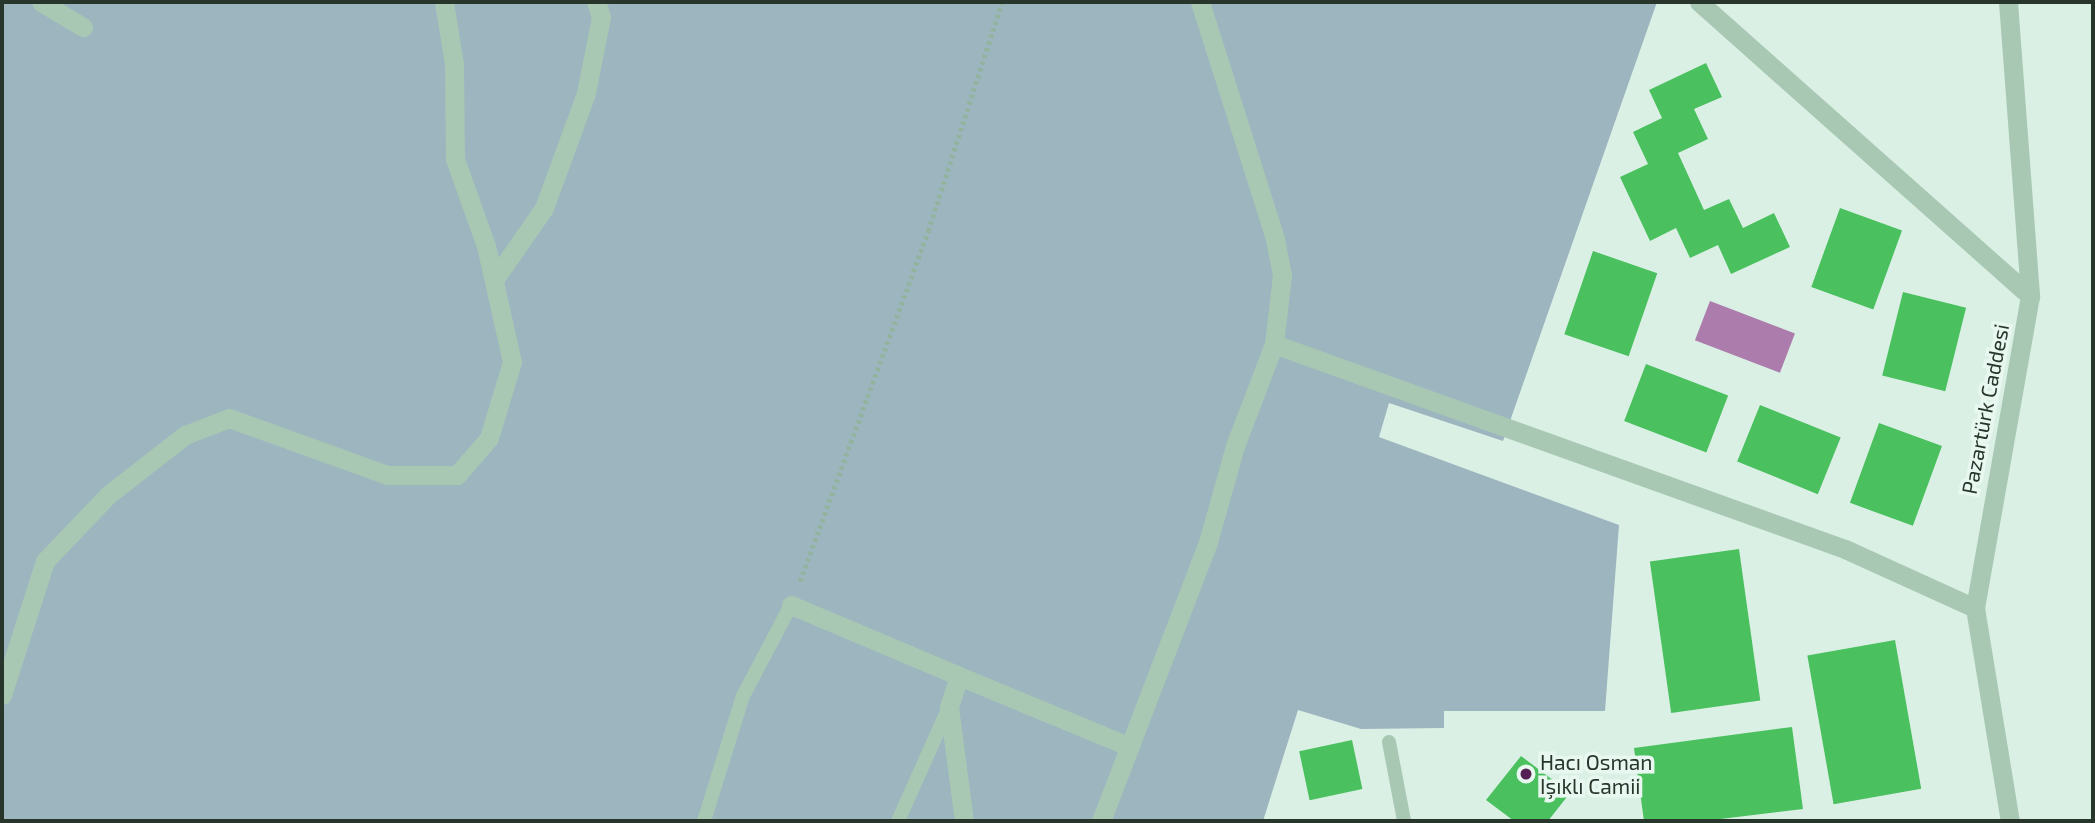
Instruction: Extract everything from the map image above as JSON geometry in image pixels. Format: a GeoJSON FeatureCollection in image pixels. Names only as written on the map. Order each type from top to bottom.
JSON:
{"type":"FeatureCollection","features":[{"type":"Feature","properties":{"kind":"street"},"geometry":{"type":"LineString","coordinates":[[41,2],[83,27]]}},
{"type":"Feature","properties":{"kind":"street"},"geometry":{"type":"LineString","coordinates":[[2,695],[45,561],[108,495],[185,435],[229,418],[387,475],[457,475],[489,438],[512,362],[494,280],[455,159],[454,64],[444,2]]}},
{"type":"Feature","properties":{"kind":"street"},"geometry":{"type":"LineString","coordinates":[[494,280],[544,208],[586,93],[601,17],[596,2]]}},
{"type":"Feature","properties":{"kind":"street"},"geometry":{"type":"LineString","coordinates":[[1101,821],[1208,542],[1235,446],[1274,344],[1282,275],[1275,239],[1200,2]]}},
{"type":"Feature","properties":{"kind":"street"},"geometry":{"type":"LineString","coordinates":[[1699,2],[2030,296]]}},
{"type":"Feature","properties":{"kind":"street","name":"Pazartürk Caddesi"},"geometry":{"type":"LineString","coordinates":[[2008,2],[2030,296],[1976,608],[2010,821]]}},
{"type":"Feature","properties":{"kind":"street"},"geometry":{"type":"LineString","coordinates":[[1274,344],[1845,549],[1976,608]]}},
{"type":"Feature","properties":{"kind":"street"},"geometry":{"type":"LineString","coordinates":[[791,605],[1130,747]]}},
{"type":"Feature","properties":{"kind":"street"},"geometry":{"type":"LineString","coordinates":[[959,676],[948,706],[964,821]]}},
{"type":"Feature","properties":{"kind":"lane"},"geometry":{"type":"LineString","coordinates":[[704,821],[727,734],[791,605]]}},
{"type":"Feature","properties":{"kind":"lane"},"geometry":{"type":"LineString","coordinates":[[898,821],[948,706]]}},
{"type":"Feature","properties":{"kind":"lane"},"geometry":{"type":"LineString","coordinates":[[1389,742],[1404,821]]}},
{"type":"Feature","properties":{"kind":"path"},"geometry":{"type":"LineString","coordinates":[[791,605],[928,231],[1002,2]]}},
{"type":"Feature","properties":{"kind":"shaded area"},"geometry":{"type":"Polygon","coordinates":[[[2,2],[1657,2],[1503,441],[1389,403],[1379,437],[1619,525],[1605,711],[1444,711],[1444,728],[1361,729],[1298,710],[1263,821],[2,821],[2,2]]]}},
{"type":"Feature","properties":{"kind":"shaded area"},"geometry":{"type":"Polygon","coordinates":[[[1710,301],[1795,334],[1780,373],[1695,340],[1710,301]]]}},
{"type":"Feature","properties":{"kind":"building"},"geometry":{"type":"Polygon","coordinates":[[[1706,63],[1722,97],[1694,109],[1708,139],[1678,153],[1704,210],[1729,199],[1743,228],[1774,213],[1790,247],[1731,274],[1718,245],[1690,258],[1676,228],[1650,241],[1620,177],[1648,164],[1633,132],[1662,118],[1649,90],[1706,63]]]}},
{"type":"Feature","properties":{"kind":"building"},"geometry":{"type":"Polygon","coordinates":[[[1840,208],[1902,231],[1873,310],[1811,287],[1840,208]]]}},
{"type":"Feature","properties":{"kind":"building"},"geometry":{"type":"Polygon","coordinates":[[[1593,251],[1657,273],[1629,356],[1564,334],[1593,251]]]}},
{"type":"Feature","properties":{"kind":"building"},"geometry":{"type":"Polygon","coordinates":[[[1903,292],[1966,308],[1945,391],[1882,375],[1903,292]]]}},
{"type":"Feature","properties":{"kind":"building"},"geometry":{"type":"Polygon","coordinates":[[[1646,364],[1728,396],[1706,452],[1624,421],[1646,364]]]}},
{"type":"Feature","properties":{"kind":"building"},"geometry":{"type":"Polygon","coordinates":[[[1760,405],[1841,438],[1818,494],[1737,462],[1760,405]]]}},
{"type":"Feature","properties":{"kind":"building"},"geometry":{"type":"Polygon","coordinates":[[[1879,423],[1942,446],[1913,526],[1850,503],[1879,423]]]}},
{"type":"Feature","properties":{"kind":"building"},"geometry":{"type":"Polygon","coordinates":[[[1739,549],[1760,701],[1671,713],[1650,562],[1739,549]]]}},
{"type":"Feature","properties":{"kind":"building"},"geometry":{"type":"Polygon","coordinates":[[[1895,640],[1921,789],[1834,804],[1807,655],[1895,640]]]}},
{"type":"Feature","properties":{"kind":"building"},"geometry":{"type":"Polygon","coordinates":[[[1792,727],[1803,809],[1704,821],[1644,821],[1634,748],[1792,727]]]}},
{"type":"Feature","properties":{"kind":"building"},"geometry":{"type":"Polygon","coordinates":[[[1352,740],[1362,789],[1310,800],[1299,751],[1352,740]]]}},
{"type":"Feature","properties":{"kind":"building","name":"Hacı Osman Işıklı Camii"},"geometry":{"type":"Polygon","coordinates":[[[1521,756],[1570,793],[1548,821],[1514,821],[1486,800],[1521,756]]]}},
{"type":"Feature","properties":{"kind":"place","name":"Hacı Osman Işıklı Camii"},"geometry":{"type":"Point","coordinates":[1526,774]}}]}
